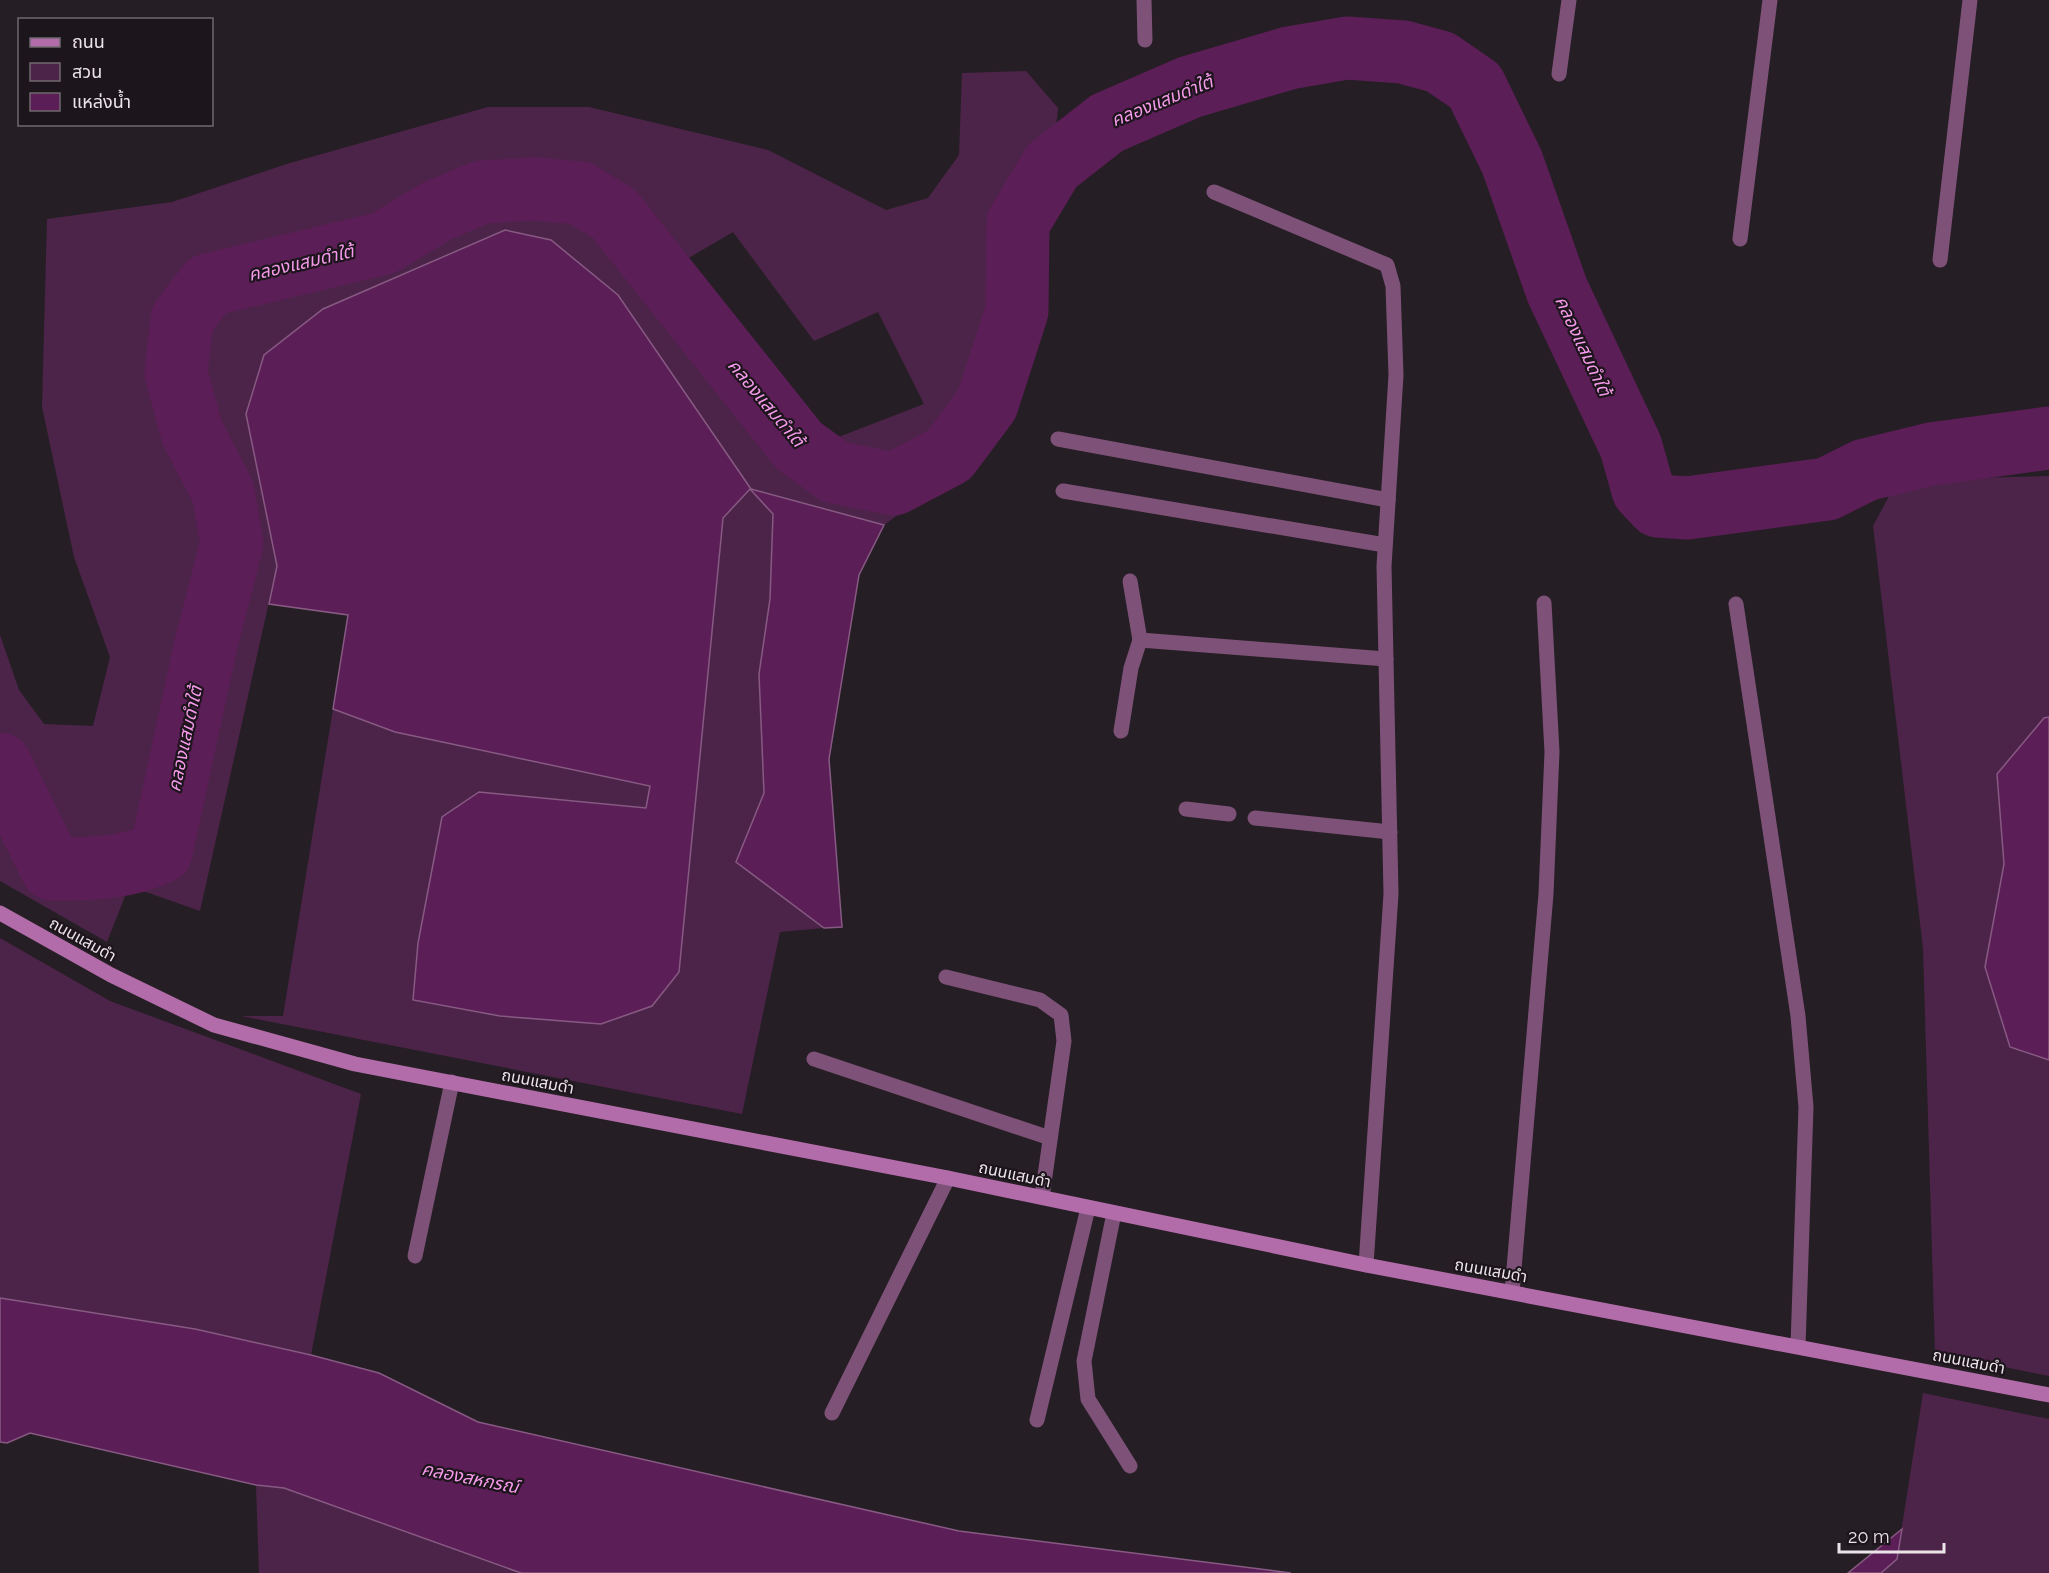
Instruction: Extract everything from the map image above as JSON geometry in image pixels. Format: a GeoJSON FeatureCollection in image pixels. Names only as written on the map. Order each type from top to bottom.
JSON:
{"type":"FeatureCollection","features":[{"type":"Feature","properties":{"kind":"street"},"geometry":{"type":"LineString","coordinates":[[1144,0],[1145,40]]}},
{"type":"Feature","properties":{"kind":"street"},"geometry":{"type":"LineString","coordinates":[[1559,74],[1569,0]]}},
{"type":"Feature","properties":{"kind":"street"},"geometry":{"type":"LineString","coordinates":[[1740,238],[1770,0]]}},
{"type":"Feature","properties":{"kind":"street"},"geometry":{"type":"LineString","coordinates":[[1940,260],[1970,0]]}},
{"type":"Feature","properties":{"kind":"street"},"geometry":{"type":"LineString","coordinates":[[1214,192],[1387,265],[1393,286],[1396,375],[1385,545],[1391,894],[1366,1265]]}},
{"type":"Feature","properties":{"kind":"street"},"geometry":{"type":"LineString","coordinates":[[1058,439],[1388,500]]}},
{"type":"Feature","properties":{"kind":"street"},"geometry":{"type":"LineString","coordinates":[[1063,491],[1385,545]]}},
{"type":"Feature","properties":{"kind":"street"},"geometry":{"type":"LineString","coordinates":[[1122,731],[1131,668],[1140,640],[1130,581]]}},
{"type":"Feature","properties":{"kind":"street"},"geometry":{"type":"LineString","coordinates":[[1512,1292],[1546,894],[1552,752],[1544,603]]}},
{"type":"Feature","properties":{"kind":"street"},"geometry":{"type":"LineString","coordinates":[[1736,604],[1798,1016],[1806,1107],[1798,1346]]}},
{"type":"Feature","properties":{"kind":"street"},"geometry":{"type":"LineString","coordinates":[[1140,640],[1386,659]]}},
{"type":"Feature","properties":{"kind":"street"},"geometry":{"type":"LineString","coordinates":[[1186,809],[1229,814]]}},
{"type":"Feature","properties":{"kind":"street"},"geometry":{"type":"LineString","coordinates":[[1255,818],[1390,832]]}},
{"type":"Feature","properties":{"kind":"street","name":"ถนนแสมดำ"},"geometry":{"type":"LineString","coordinates":[[0,913],[111,975],[214,1025],[356,1064],[948,1178],[1366,1265],[2049,1395]]}},
{"type":"Feature","properties":{"kind":"street"},"geometry":{"type":"LineString","coordinates":[[946,977],[1040,1000],[1061,1015],[1064,1041],[1042,1197]]}},
{"type":"Feature","properties":{"kind":"street"},"geometry":{"type":"LineString","coordinates":[[814,1059],[1050,1138]]}},
{"type":"Feature","properties":{"kind":"street"},"geometry":{"type":"LineString","coordinates":[[415,1256],[452,1083]]}},
{"type":"Feature","properties":{"kind":"street"},"geometry":{"type":"LineString","coordinates":[[832,1413],[948,1178]]}},
{"type":"Feature","properties":{"kind":"street"},"geometry":{"type":"LineString","coordinates":[[1037,1420],[1088,1208]]}},
{"type":"Feature","properties":{"kind":"street"},"geometry":{"type":"LineString","coordinates":[[1114,1213],[1084,1360],[1088,1399],[1130,1466]]}},
{"type":"Feature","properties":{"kind":"green space"},"geometry":{"type":"Polygon","coordinates":[[[1026,71],[1058,108],[1049,190],[1018,377],[971,461],[884,525],[751,490],[773,514],[770,599],[759,674],[764,793],[737,862],[824,928],[780,932],[742,1114],[241,1016],[283,1016],[333,709],[395,732],[650,786],[646,808],[479,792],[414,999],[500,1016],[601,1024],[679,972],[723,518],[750,489],[618,295],[551,240],[505,230],[323,309],[246,414],[277,566],[200,911],[129,886],[107,942],[0,881],[0,635],[19,690],[44,724],[93,726],[110,657],[74,557],[42,407],[47,219],[172,202],[290,163],[488,107],[589,107],[768,150],[886,210],[928,198],[959,155],[962,73],[1026,71]],[[733,232],[675,266],[802,428],[836,438],[924,404],[878,312],[814,341],[733,232]]]}},
{"type":"Feature","properties":{"kind":"green space"},"geometry":{"type":"Polygon","coordinates":[[[2049,476],[2049,717],[2044,718],[1997,774],[2004,864],[1985,967],[2010,1047],[2049,1060],[2049,1376],[1935,1353],[1923,948],[1873,526],[1895,485],[1972,478],[2049,476]]]}},
{"type":"Feature","properties":{"kind":"green space"},"geometry":{"type":"Polygon","coordinates":[[[0,938],[110,1001],[361,1094],[311,1355],[195,1329],[0,1298],[0,938]]]}},
{"type":"Feature","properties":{"kind":"green space"},"geometry":{"type":"Polygon","coordinates":[[[1923,1393],[2049,1419],[2049,1573],[1881,1573],[1897,1558],[1923,1393]]]}},
{"type":"Feature","properties":{"kind":"green space"},"geometry":{"type":"Polygon","coordinates":[[[256,1485],[284,1488],[521,1573],[259,1573],[256,1485]]]}},
{"type":"Feature","properties":{"kind":"water"},"geometry":{"type":"Polygon","coordinates":[[[505,230],[551,240],[618,295],[751,489],[884,525],[859,575],[829,759],[842,927],[824,928],[736,862],[764,793],[759,674],[770,599],[773,514],[750,489],[723,518],[679,972],[652,1006],[601,1024],[500,1016],[413,1000],[418,943],[442,817],[479,792],[646,808],[650,786],[395,732],[333,709],[348,615],[269,604],[277,566],[246,414],[264,355],[323,309],[505,230]]]}},
{"type":"Feature","properties":{"kind":"water"},"geometry":{"type":"Polygon","coordinates":[[[2049,717],[2049,1060],[2010,1047],[1985,967],[2004,864],[1997,774],[2044,718],[2049,717]]]}},
{"type":"Feature","properties":{"kind":"water","name":"คลองสหกรณ์"},"geometry":{"type":"Polygon","coordinates":[[[0,1298],[195,1329],[311,1355],[379,1373],[478,1422],[959,1531],[1291,1573],[521,1573],[284,1488],[256,1485],[30,1433],[7,1443],[0,1442],[0,1298]]]}},
{"type":"Feature","properties":{"kind":"water"},"geometry":{"type":"Polygon","coordinates":[[[1902,1529],[1897,1559],[1881,1573],[1848,1573],[1902,1529]]]}},
{"type":"Feature","properties":{"kind":"waterway","name":"คลองแสมดำใต้"},"geometry":{"type":"LineString","coordinates":[[0,764],[52,869],[121,865],[161,852],[206,644],[232,543],[223,492],[192,432],[176,373],[182,319],[208,285],[384,243],[437,211],[482,192],[535,189],[580,193],[614,214],[799,446],[835,472],[894,484],[949,455],[987,404],[1017,311],[1018,223],[1052,166],[1107,123],[1190,87],[1289,58],[1347,48],[1403,52],[1440,62],[1475,86],[1512,162],[1557,290],[1631,447],[1643,490],[1658,506],[1687,508],[1827,489],[1865,470],[1931,454],[2049,438]]}}]}
